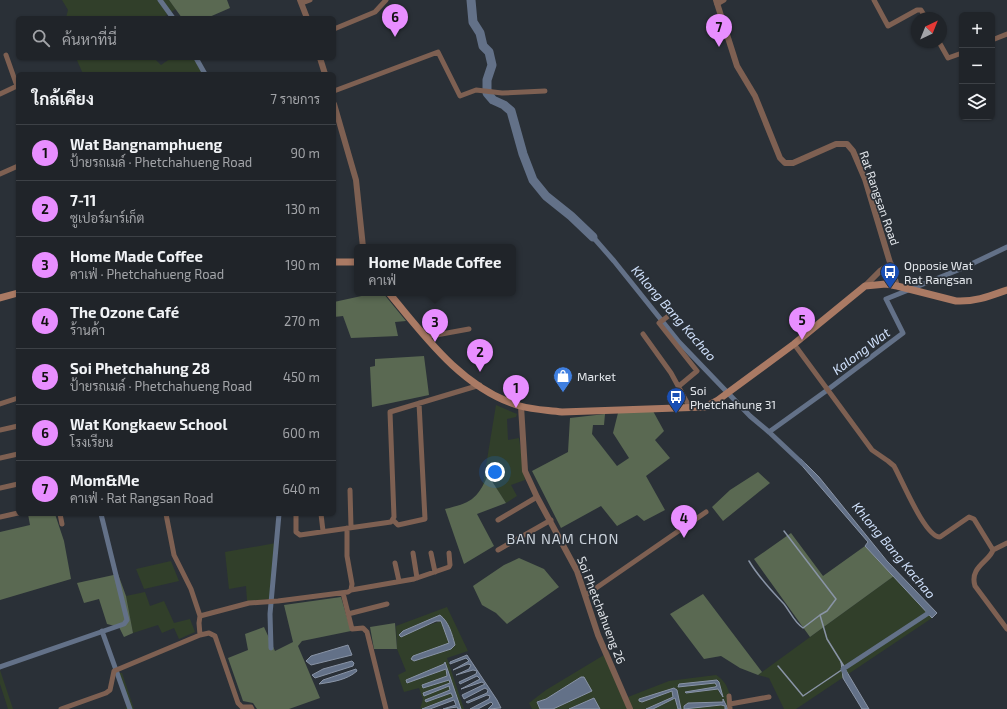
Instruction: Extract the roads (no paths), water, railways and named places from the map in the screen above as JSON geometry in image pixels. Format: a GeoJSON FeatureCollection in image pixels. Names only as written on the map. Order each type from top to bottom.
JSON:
{"type":"FeatureCollection","features":[{"type":"Feature","properties":{"kind":"main road"},"geometry":{"type":"LineString","coordinates":[[336,262],[354,262]]}},
{"type":"Feature","properties":{"kind":"main road"},"geometry":{"type":"LineString","coordinates":[[391,296],[425,337],[459,370],[480,385],[499,397],[521,406],[562,412],[649,407],[705,407],[718,400],[794,344],[865,286],[886,284],[956,301],[968,302],[1007,290]]}},
{"type":"Feature","properties":{"kind":"main road"},"geometry":{"type":"LineString","coordinates":[[0,298],[16,294]]}},
{"type":"Feature","properties":{"kind":"street"},"geometry":{"type":"LineString","coordinates":[[306,16],[301,2],[310,0]]}},
{"type":"Feature","properties":{"kind":"street"},"geometry":{"type":"LineString","coordinates":[[336,28],[375,12],[386,0]]}},
{"type":"Feature","properties":{"kind":"street"},"geometry":{"type":"LineString","coordinates":[[716,2],[724,0]]}},
{"type":"Feature","properties":{"kind":"street"},"geometry":{"type":"LineString","coordinates":[[874,0],[888,26],[911,14]]}},
{"type":"Feature","properties":{"kind":"street","name":"Rat Rangsan Road"},"geometry":{"type":"LineString","coordinates":[[716,2],[737,66],[757,100],[780,158],[785,163],[793,163],[836,144],[847,144],[850,147],[865,179],[891,264]]}},
{"type":"Feature","properties":{"kind":"street"},"geometry":{"type":"LineString","coordinates":[[995,39],[1007,34]]}},
{"type":"Feature","properties":{"kind":"street"},"geometry":{"type":"LineString","coordinates":[[942,48],[948,58],[959,54]]}},
{"type":"Feature","properties":{"kind":"street"},"geometry":{"type":"LineString","coordinates":[[336,90],[436,52],[439,54],[460,96],[476,90],[502,93],[545,91]]}},
{"type":"Feature","properties":{"kind":"street"},"geometry":{"type":"LineString","coordinates":[[6,54],[16,83]]}},
{"type":"Feature","properties":{"kind":"street"},"geometry":{"type":"LineString","coordinates":[[321,60],[324,72]]}},
{"type":"Feature","properties":{"kind":"street"},"geometry":{"type":"LineString","coordinates":[[0,94],[16,86]]}},
{"type":"Feature","properties":{"kind":"street"},"geometry":{"type":"LineString","coordinates":[[336,111],[356,180],[363,244]]}},
{"type":"Feature","properties":{"kind":"street"},"geometry":{"type":"LineString","coordinates":[[0,174],[16,167]]}},
{"type":"Feature","properties":{"kind":"street"},"geometry":{"type":"LineString","coordinates":[[865,286],[880,271],[891,264],[897,286]]}},
{"type":"Feature","properties":{"kind":"street"},"geometry":{"type":"LineString","coordinates":[[671,314],[659,323],[697,371],[678,386]]}},
{"type":"Feature","properties":{"kind":"street"},"geometry":{"type":"LineString","coordinates":[[425,337],[469,329]]}},
{"type":"Feature","properties":{"kind":"street"},"geometry":{"type":"LineString","coordinates":[[644,334],[678,386],[690,408]]}},
{"type":"Feature","properties":{"kind":"street"},"geometry":{"type":"LineString","coordinates":[[794,344],[872,450],[888,460],[894,466],[914,505],[932,534],[937,537],[944,536],[966,519],[972,517],[993,550]]}},
{"type":"Feature","properties":{"kind":"street"},"geometry":{"type":"LineString","coordinates":[[419,403],[425,519],[398,525],[393,520],[391,410],[480,385]]}},
{"type":"Feature","properties":{"kind":"street"},"geometry":{"type":"LineString","coordinates":[[0,404],[16,399]]}},
{"type":"Feature","properties":{"kind":"street","name":"Soi Phetchahueng 26"},"geometry":{"type":"LineString","coordinates":[[521,406],[525,470],[537,497],[577,571],[598,635],[630,709]]}},
{"type":"Feature","properties":{"kind":"street"},"geometry":{"type":"LineString","coordinates":[[0,430],[16,426]]}},
{"type":"Feature","properties":{"kind":"street"},"geometry":{"type":"LineString","coordinates":[[0,458],[16,454]]}},
{"type":"Feature","properties":{"kind":"street"},"geometry":{"type":"LineString","coordinates":[[0,488],[16,484]]}},
{"type":"Feature","properties":{"kind":"street"},"geometry":{"type":"LineString","coordinates":[[350,490],[347,556],[352,584],[351,590]]}},
{"type":"Feature","properties":{"kind":"street"},"geometry":{"type":"LineString","coordinates":[[498,520],[537,497]]}},
{"type":"Feature","properties":{"kind":"street"},"geometry":{"type":"LineString","coordinates":[[586,595],[706,512]]}},
{"type":"Feature","properties":{"kind":"street"},"geometry":{"type":"LineString","coordinates":[[0,517],[16,513]]}},
{"type":"Feature","properties":{"kind":"street"},"geometry":{"type":"LineString","coordinates":[[60,516],[62,524]]}},
{"type":"Feature","properties":{"kind":"street"},"geometry":{"type":"LineString","coordinates":[[166,516],[174,555],[191,589],[200,616],[200,635]]}},
{"type":"Feature","properties":{"kind":"street"},"geometry":{"type":"LineString","coordinates":[[296,516],[296,532],[300,535],[393,520]]}},
{"type":"Feature","properties":{"kind":"street"},"geometry":{"type":"LineString","coordinates":[[321,516],[323,531]]}},
{"type":"Feature","properties":{"kind":"street"},"geometry":{"type":"LineString","coordinates":[[498,550],[550,520]]}},
{"type":"Feature","properties":{"kind":"street"},"geometry":{"type":"LineString","coordinates":[[1007,542],[993,550],[991,555],[980,564],[974,583],[1007,629]]}},
{"type":"Feature","properties":{"kind":"street"},"geometry":{"type":"LineString","coordinates":[[431,553],[435,572]]}},
{"type":"Feature","properties":{"kind":"street"},"geometry":{"type":"LineString","coordinates":[[200,616],[249,603],[278,602],[343,593],[351,590],[417,578],[450,565],[449,553]]}},
{"type":"Feature","properties":{"kind":"street"},"geometry":{"type":"LineString","coordinates":[[413,554],[417,578]]}},
{"type":"Feature","properties":{"kind":"street"},"geometry":{"type":"LineString","coordinates":[[395,562],[399,581]]}},
{"type":"Feature","properties":{"kind":"street"},"geometry":{"type":"LineString","coordinates":[[343,593],[352,629],[363,628],[367,632],[386,709]]}},
{"type":"Feature","properties":{"kind":"street"},"geometry":{"type":"LineString","coordinates":[[348,614],[387,604]]}},
{"type":"Feature","properties":{"kind":"street"},"geometry":{"type":"LineString","coordinates":[[61,709],[106,693],[110,690],[117,670],[200,635],[209,633],[214,636],[238,703],[242,707],[251,707],[252,709]]}},
{"type":"Feature","properties":{"kind":"street"},"geometry":{"type":"LineString","coordinates":[[729,696],[730,706],[769,698]]}},
{"type":"Feature","properties":{"kind":"water"},"geometry":{"type":"Polygon","coordinates":[[[801,459],[819,477],[887,561],[937,613],[932,618],[865,546],[868,542],[798,461],[801,459]]]}},
{"type":"Feature","properties":{"kind":"water"},"geometry":{"type":"Polygon","coordinates":[[[440,615],[448,625],[455,645],[451,649],[414,661],[411,659],[413,656],[449,643],[441,621],[436,621],[401,637],[399,635],[403,631],[440,615]]]}},
{"type":"Feature","properties":{"kind":"water"},"geometry":{"type":"Polygon","coordinates":[[[348,645],[352,655],[311,665],[306,661],[311,656],[348,645]]]}},
{"type":"Feature","properties":{"kind":"water"},"geometry":{"type":"Polygon","coordinates":[[[467,655],[501,708],[488,709],[493,704],[491,702],[478,709],[470,709],[489,699],[490,696],[487,695],[468,703],[466,702],[487,693],[488,690],[485,688],[464,699],[462,695],[485,684],[482,682],[461,689],[480,679],[477,676],[460,684],[459,682],[476,674],[477,671],[473,670],[456,675],[469,669],[471,665],[468,664],[453,670],[469,661],[466,658],[450,664],[450,662],[467,655]]]}},
{"type":"Feature","properties":{"kind":"water"},"geometry":{"type":"Polygon","coordinates":[[[352,661],[354,663],[353,666],[315,678],[312,675],[323,669],[352,661]]]}},
{"type":"Feature","properties":{"kind":"water"},"geometry":{"type":"Polygon","coordinates":[[[445,662],[461,709],[458,709],[457,707],[443,709],[456,705],[454,700],[430,709],[422,709],[453,697],[451,693],[426,702],[425,700],[450,690],[449,686],[424,696],[423,693],[450,683],[449,680],[423,688],[422,685],[447,676],[446,669],[407,683],[406,680],[444,664],[445,662]]]}},
{"type":"Feature","properties":{"kind":"water"},"geometry":{"type":"Polygon","coordinates":[[[841,662],[869,709],[862,709],[843,678],[841,662]]]}},
{"type":"Feature","properties":{"kind":"water"},"geometry":{"type":"Polygon","coordinates":[[[356,669],[357,671],[344,679],[319,684],[323,680],[356,669]]]}},
{"type":"Feature","properties":{"kind":"water"},"geometry":{"type":"Polygon","coordinates":[[[581,677],[584,677],[592,691],[553,709],[540,709],[537,702],[546,699],[581,677]]]}},
{"type":"Feature","properties":{"kind":"water"},"geometry":{"type":"Polygon","coordinates":[[[717,680],[719,682],[723,697],[718,689],[685,692],[715,687],[717,686],[715,683],[678,687],[679,684],[717,680]]]}},
{"type":"Feature","properties":{"kind":"water"},"geometry":{"type":"Polygon","coordinates":[[[674,688],[677,690],[681,709],[678,709],[675,698],[653,709],[646,709],[673,697],[672,691],[642,702],[639,701],[639,699],[674,688]]]}},
{"type":"Feature","properties":{"kind":"water"},"geometry":{"type":"Polygon","coordinates":[[[594,698],[600,709],[569,709],[594,698]]]}},
{"type":"Feature","properties":{"kind":"water"},"geometry":{"type":"Polygon","coordinates":[[[723,699],[728,709],[725,709],[725,706],[721,705],[684,709],[684,706],[688,703],[723,702],[723,699]]]}},
{"type":"Feature","properties":{"kind":"waterway"},"geometry":{"type":"LineString","coordinates":[[160,0],[172,16]]}},
{"type":"Feature","properties":{"kind":"waterway","name":"Khlong Bang Kachao"},"geometry":{"type":"LineString","coordinates":[[471,0],[473,22],[480,33],[483,46],[489,52],[492,65],[487,80],[487,93],[493,100],[504,105],[511,111],[523,154],[533,180],[546,196],[571,216],[593,237]]}},
{"type":"Feature","properties":{"kind":"waterway"},"geometry":{"type":"LineString","coordinates":[[197,60],[204,72]]}},
{"type":"Feature","properties":{"kind":"waterway","name":"Khlong Bang Kachao"},"geometry":{"type":"LineString","coordinates":[[593,237],[679,342],[750,416],[803,464]]}},
{"type":"Feature","properties":{"kind":"waterway","name":"Kalong Wat"},"geometry":{"type":"LineString","coordinates":[[830,388],[903,333],[886,299],[963,268],[1007,247]]}},
{"type":"Feature","properties":{"kind":"waterway"},"geometry":{"type":"LineString","coordinates":[[769,432],[826,391]]}},
{"type":"Feature","properties":{"kind":"waterway"},"geometry":{"type":"LineString","coordinates":[[0,667],[124,624],[127,620],[101,516]]}},
{"type":"Feature","properties":{"kind":"waterway"},"geometry":{"type":"LineString","coordinates":[[271,648],[270,614],[279,516]]}},
{"type":"Feature","properties":{"kind":"waterway"},"geometry":{"type":"LineString","coordinates":[[784,531],[836,599],[827,611],[820,615],[827,639],[845,668]]}},
{"type":"Feature","properties":{"kind":"waterway"},"geometry":{"type":"LineString","coordinates":[[749,561],[761,578],[784,604],[797,623],[803,628],[820,615]]}},
{"type":"Feature","properties":{"kind":"waterway"},"geometry":{"type":"LineString","coordinates":[[845,673],[843,669],[930,612],[928,610]]}},
{"type":"Feature","properties":{"kind":"waterway"},"geometry":{"type":"LineString","coordinates":[[102,631],[130,709]]}},
{"type":"Feature","properties":{"kind":"waterway"},"geometry":{"type":"LineString","coordinates":[[778,666],[803,696],[843,669]]}},
{"type":"Feature","properties":{"kind":"place","name":"Wat Kongkaew School"},"geometry":{"type":"Point","coordinates":[395,37]}},
{"type":"Feature","properties":{"kind":"place","name":"Mom&Me"},"geometry":{"type":"Point","coordinates":[719,47]}},
{"type":"Feature","properties":{"kind":"place","name":"Opposie Wat Rat Rangsan"},"geometry":{"type":"Point","coordinates":[890,289]}},
{"type":"Feature","properties":{"kind":"place","name":"Soi Phetchahung 28"},"geometry":{"type":"Point","coordinates":[802,340]}},
{"type":"Feature","properties":{"kind":"place","name":"Home Made Coffee"},"geometry":{"type":"Point","coordinates":[435,342]}},
{"type":"Feature","properties":{"kind":"place","name":"7-11"},"geometry":{"type":"Point","coordinates":[480,372]}},
{"type":"Feature","properties":{"kind":"place","name":"Market"},"geometry":{"type":"Point","coordinates":[563,393]}},
{"type":"Feature","properties":{"kind":"place","name":"Wat Bangnamphueng"},"geometry":{"type":"Point","coordinates":[516,408]}},
{"type":"Feature","properties":{"kind":"place","name":"Soi Phetchahung 31"},"geometry":{"type":"Point","coordinates":[676,414]}},
{"type":"Feature","properties":{"kind":"place","name":"The Ozone Café"},"geometry":{"type":"Point","coordinates":[684,538]}},
{"type":"Feature","properties":{"kind":"district","name":"BAN NAM CHON"},"geometry":{"type":"Point","coordinates":[563,538]}}]}
